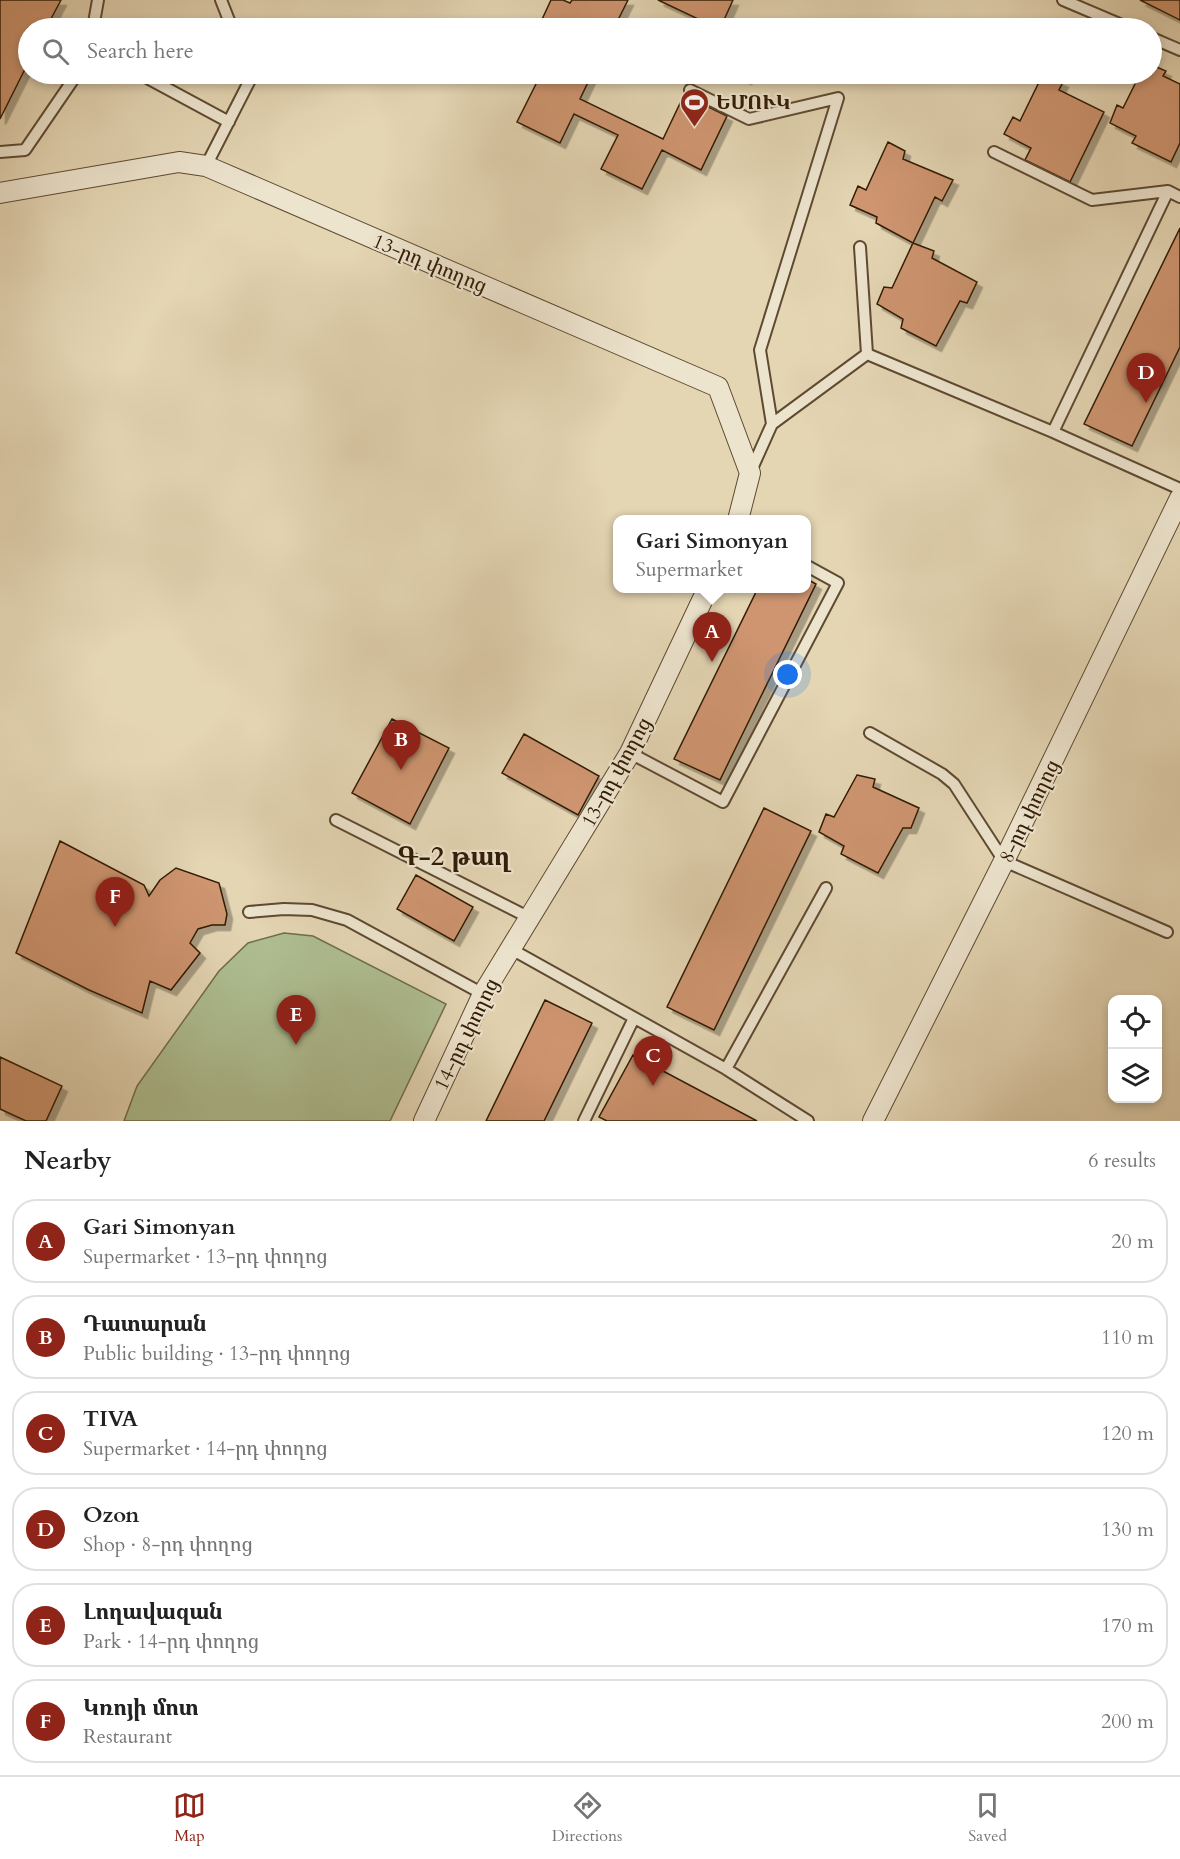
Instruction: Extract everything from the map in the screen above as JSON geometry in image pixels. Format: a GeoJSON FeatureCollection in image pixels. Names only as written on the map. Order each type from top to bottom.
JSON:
{"type":"FeatureCollection","features":[{"type":"Feature","properties":{"kind":"street","name":"13-րդ փողոց"},"geometry":{"type":"LineString","coordinates":[[0,194],[179,162],[206,165],[718,387],[750,474]]}},
{"type":"Feature","properties":{"kind":"street"},"geometry":{"type":"LineString","coordinates":[[739,515],[750,474]]}},
{"type":"Feature","properties":{"kind":"street","name":"8-րդ փողոց"},"geometry":{"type":"LineString","coordinates":[[873,1121],[1004,861],[1180,498]]}},
{"type":"Feature","properties":{"kind":"street","name":"13-րդ փողոց"},"geometry":{"type":"LineString","coordinates":[[511,949],[630,753],[706,593]]}},
{"type":"Feature","properties":{"kind":"street","name":"14-րդ փողոց"},"geometry":{"type":"LineString","coordinates":[[424,1121],[483,994],[511,949]]}},
{"type":"Feature","properties":{"kind":"lane"},"geometry":{"type":"LineString","coordinates":[[95,18],[98,0]]}},
{"type":"Feature","properties":{"kind":"lane"},"geometry":{"type":"LineString","coordinates":[[221,0],[228,18]]}},
{"type":"Feature","properties":{"kind":"lane"},"geometry":{"type":"LineString","coordinates":[[1063,0],[1105,18]]}},
{"type":"Feature","properties":{"kind":"lane"},"geometry":{"type":"LineString","coordinates":[[1162,42],[1180,50]]}},
{"type":"Feature","properties":{"kind":"lane"},"geometry":{"type":"LineString","coordinates":[[0,152],[25,150],[70,84]]}},
{"type":"Feature","properties":{"kind":"lane"},"geometry":{"type":"LineString","coordinates":[[159,84],[229,122]]}},
{"type":"Feature","properties":{"kind":"lane"},"geometry":{"type":"LineString","coordinates":[[206,165],[248,84]]}},
{"type":"Feature","properties":{"kind":"lane"},"geometry":{"type":"LineString","coordinates":[[690,90],[748,118],[838,98],[760,350],[772,424]]}},
{"type":"Feature","properties":{"kind":"lane"},"geometry":{"type":"LineString","coordinates":[[994,152],[1092,200],[1168,191],[1180,197]]}},
{"type":"Feature","properties":{"kind":"lane"},"geometry":{"type":"LineString","coordinates":[[1053,432],[1168,191]]}},
{"type":"Feature","properties":{"kind":"lane"},"geometry":{"type":"LineString","coordinates":[[860,247],[867,354]]}},
{"type":"Feature","properties":{"kind":"lane"},"geometry":{"type":"LineString","coordinates":[[750,474],[772,424],[867,354]]}},
{"type":"Feature","properties":{"kind":"lane"},"geometry":{"type":"LineString","coordinates":[[867,354],[1053,432],[1180,489]]}},
{"type":"Feature","properties":{"kind":"lane"},"geometry":{"type":"LineString","coordinates":[[630,753],[723,802],[838,583],[811,568]]}},
{"type":"Feature","properties":{"kind":"lane"},"geometry":{"type":"LineString","coordinates":[[870,733],[942,774],[954,784],[1004,861],[1167,932]]}},
{"type":"Feature","properties":{"kind":"lane"},"geometry":{"type":"LineString","coordinates":[[336,820],[530,918]]}},
{"type":"Feature","properties":{"kind":"lane"},"geometry":{"type":"LineString","coordinates":[[726,1069],[826,888]]}},
{"type":"Feature","properties":{"kind":"lane"},"geometry":{"type":"LineString","coordinates":[[249,912],[284,909],[312,910],[347,920],[483,994]]}},
{"type":"Feature","properties":{"kind":"lane"},"geometry":{"type":"LineString","coordinates":[[511,949],[726,1069],[808,1121]]}},
{"type":"Feature","properties":{"kind":"lane"},"geometry":{"type":"LineString","coordinates":[[584,1121],[634,1018]]}},
{"type":"Feature","properties":{"kind":"green space"},"geometry":{"type":"Polygon","coordinates":[[[284,933],[313,936],[446,1004],[390,1121],[124,1121],[137,1086],[219,971],[248,943],[284,933]]]}},
{"type":"Feature","properties":{"kind":"building"},"geometry":{"type":"Polygon","coordinates":[[[0,0],[61,0],[51,18],[18,18],[18,83],[0,119],[0,0]]]}},
{"type":"Feature","properties":{"kind":"building"},"geometry":{"type":"Polygon","coordinates":[[[551,0],[563,0],[570,3],[572,0],[628,0],[619,18],[543,18],[551,0]]]}},
{"type":"Feature","properties":{"kind":"building"},"geometry":{"type":"Polygon","coordinates":[[[658,0],[733,0],[725,18],[696,18],[658,0]]]}},
{"type":"Feature","properties":{"kind":"building"},"geometry":{"type":"Polygon","coordinates":[[[1140,0],[1180,0],[1180,20],[1140,0]]]}},
{"type":"Feature","properties":{"kind":"building"},"geometry":{"type":"Polygon","coordinates":[[[1162,69],[1166,71],[1163,76],[1180,84],[1180,143],[1171,162],[1132,143],[1136,136],[1110,123],[1117,105],[1123,108],[1135,84],[1162,84],[1162,69]]]}},
{"type":"Feature","properties":{"kind":"building","name":"ԵՄՈՒԿ"},"geometry":{"type":"Polygon","coordinates":[[[536,84],[587,84],[580,99],[663,139],[684,95],[727,116],[701,170],[662,150],[642,189],[601,169],[618,135],[574,114],[560,143],[517,122],[536,84]]]}},
{"type":"Feature","properties":{"kind":"building"},"geometry":{"type":"Polygon","coordinates":[[[1038,84],[1062,84],[1059,90],[1104,112],[1070,182],[1025,160],[1031,148],[1004,134],[1013,117],[1020,121],[1038,84]]]}},
{"type":"Feature","properties":{"kind":"building"},"geometry":{"type":"Polygon","coordinates":[[[888,142],[905,151],[903,159],[953,180],[942,201],[935,197],[913,243],[876,223],[877,217],[850,205],[858,186],[866,190],[888,142]]]}},
{"type":"Feature","properties":{"kind":"building"},"geometry":{"type":"Polygon","coordinates":[[[1180,228],[1180,347],[1132,446],[1084,424],[1180,228]]]}},
{"type":"Feature","properties":{"kind":"building"},"geometry":{"type":"Polygon","coordinates":[[[913,243],[934,251],[932,258],[977,282],[967,303],[960,301],[936,346],[901,328],[903,319],[877,304],[884,287],[892,288],[913,243]]]}},
{"type":"Feature","properties":{"kind":"building"},"geometry":{"type":"Polygon","coordinates":[[[811,581],[816,584],[720,780],[674,759],[756,593],[811,593],[811,581]]]}},
{"type":"Feature","properties":{"kind":"building"},"geometry":{"type":"Polygon","coordinates":[[[392,719],[449,748],[410,824],[352,793],[392,719]]]}},
{"type":"Feature","properties":{"kind":"building"},"geometry":{"type":"Polygon","coordinates":[[[524,734],[599,776],[578,815],[502,773],[524,734]]]}},
{"type":"Feature","properties":{"kind":"building"},"geometry":{"type":"Polygon","coordinates":[[[857,775],[875,779],[873,787],[919,808],[911,828],[903,828],[878,873],[841,854],[844,846],[819,832],[826,814],[834,817],[857,775]]]}},
{"type":"Feature","properties":{"kind":"building"},"geometry":{"type":"Polygon","coordinates":[[[764,808],[811,831],[714,1030],[667,1007],[764,808]]]}},
{"type":"Feature","properties":{"kind":"building"},"geometry":{"type":"Polygon","coordinates":[[[60,841],[144,885],[149,896],[160,880],[176,868],[219,883],[227,914],[225,925],[212,925],[198,929],[190,943],[200,953],[171,990],[150,981],[142,1013],[89,990],[16,953],[60,841]]]}},
{"type":"Feature","properties":{"kind":"building"},"geometry":{"type":"Polygon","coordinates":[[[416,875],[473,907],[454,941],[397,909],[416,875]]]}},
{"type":"Feature","properties":{"kind":"building"},"geometry":{"type":"Polygon","coordinates":[[[545,1000],[592,1023],[544,1121],[486,1121],[545,1000]]]}},
{"type":"Feature","properties":{"kind":"building"},"geometry":{"type":"Polygon","coordinates":[[[633,1055],[757,1121],[607,1121],[599,1117],[633,1055]]]}},
{"type":"Feature","properties":{"kind":"building"},"geometry":{"type":"Polygon","coordinates":[[[0,1057],[62,1086],[46,1121],[26,1121],[0,1109],[0,1057]]]}},
{"type":"Feature","properties":{"kind":"place","name":"ԵՄՈՒԿ"},"geometry":{"type":"Point","coordinates":[695,128]}},
{"type":"Feature","properties":{"kind":"place","name":"Ozon"},"geometry":{"type":"Point","coordinates":[1146,403]}},
{"type":"Feature","properties":{"kind":"place","name":"Gari Simonyan"},"geometry":{"type":"Point","coordinates":[712,662]}},
{"type":"Feature","properties":{"kind":"place","name":"Դատարան"},"geometry":{"type":"Point","coordinates":[401,770]}},
{"type":"Feature","properties":{"kind":"place","name":"Կռոյի մոտ"},"geometry":{"type":"Point","coordinates":[115,927]}},
{"type":"Feature","properties":{"kind":"place","name":"Լողավազան"},"geometry":{"type":"Point","coordinates":[296,1045]}},
{"type":"Feature","properties":{"kind":"place","name":"TIVA"},"geometry":{"type":"Point","coordinates":[653,1086]}},
{"type":"Feature","properties":{"kind":"district","name":"Գ-2 թաղ"},"geometry":{"type":"Point","coordinates":[454,856]}}]}
